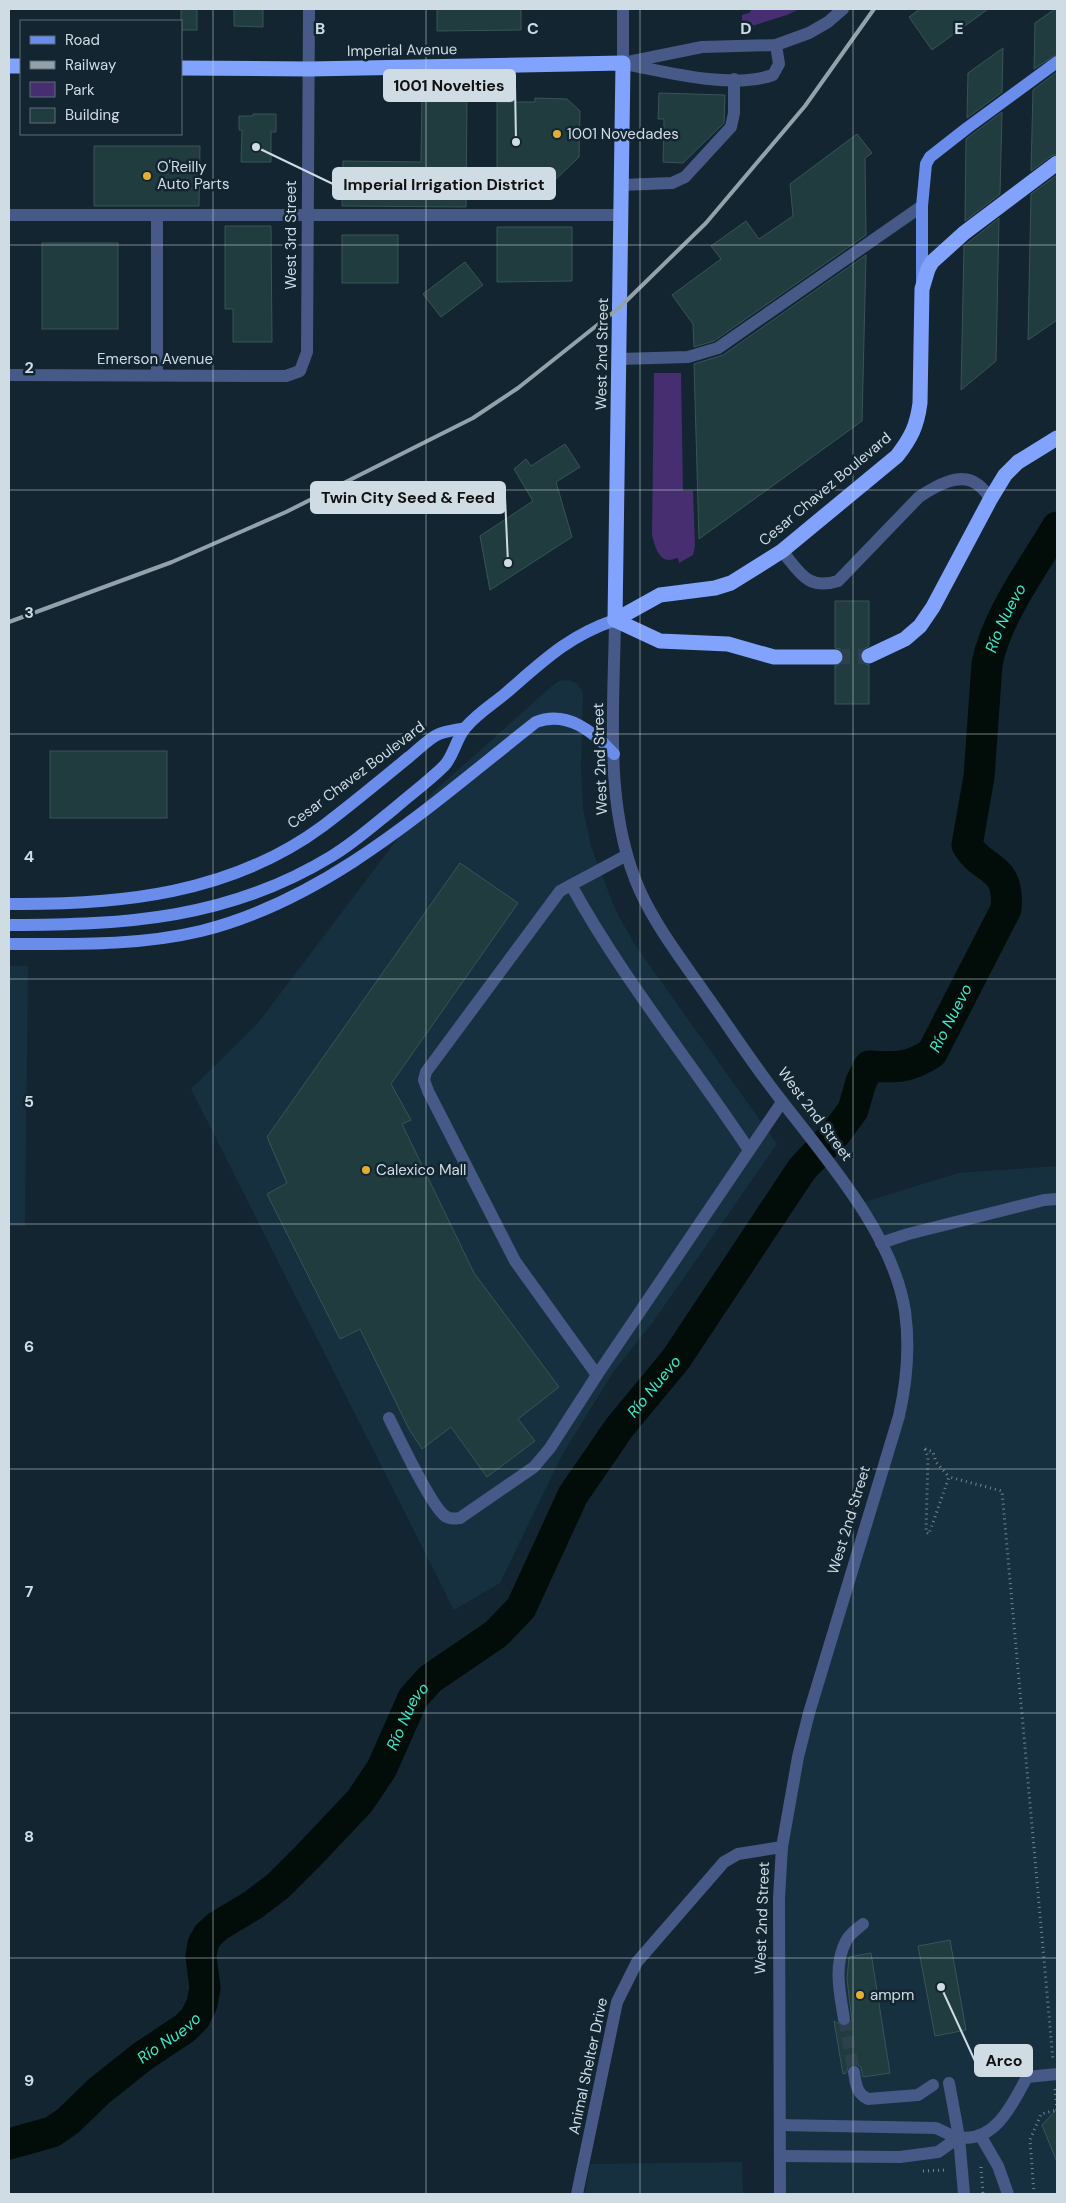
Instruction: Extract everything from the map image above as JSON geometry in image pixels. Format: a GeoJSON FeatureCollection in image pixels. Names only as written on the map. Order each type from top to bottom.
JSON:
{"type":"FeatureCollection","features":[{"type":"Feature","properties":{"kind":"highway","name":"Imperial Avenue"},"geometry":{"type":"LineString","coordinates":[[182,68],[308,69],[622,63]]}},
{"type":"Feature","properties":{"kind":"highway","name":"West 2nd Street"},"geometry":{"type":"LineString","coordinates":[[615,620],[622,63]]}},
{"type":"Feature","properties":{"kind":"highway","name":"Cesar Chavez Boulevard"},"geometry":{"type":"LineString","coordinates":[[615,620],[660,594],[715,588],[731,584],[782,551],[897,456],[910,438],[918,419],[920,403],[922,289],[928,269],[932,262],[964,234],[1057,163]]}},
{"type":"Feature","properties":{"kind":"highway"},"geometry":{"type":"LineString","coordinates":[[869,656],[905,639],[920,626],[933,607],[990,498],[1005,475],[1018,462],[1051,442]]}},
{"type":"Feature","properties":{"kind":"highway"},"geometry":{"type":"LineString","coordinates":[[615,620],[660,641],[728,644],[774,657],[835,658]]}},
{"type":"Feature","properties":{"kind":"main road"},"geometry":{"type":"LineString","coordinates":[[922,289],[924,172],[930,157],[1057,62]]}},
{"type":"Feature","properties":{"kind":"main road","name":"Cesar Chavez Boulevard"},"geometry":{"type":"LineString","coordinates":[[9,925],[82,925],[144,920],[202,910],[255,894],[333,856],[446,765],[465,728],[559,647],[591,628],[615,620]]}},
{"type":"Feature","properties":{"kind":"main road"},"geometry":{"type":"LineString","coordinates":[[9,944],[125,942],[168,937],[202,930],[278,904],[344,869],[390,836],[536,722],[546,718],[557,718],[573,722],[602,740],[614,754]]}},
{"type":"Feature","properties":{"kind":"main road","name":"Cesar Chavez Boulevard"},"geometry":{"type":"LineString","coordinates":[[9,904],[76,903],[153,895],[213,882],[243,871],[267,861],[321,827],[438,734],[465,728]]}},
{"type":"Feature","properties":{"kind":"street","name":"West 3rd Street"},"geometry":{"type":"LineString","coordinates":[[300,371],[307,352],[309,9]]}},
{"type":"Feature","properties":{"kind":"street"},"geometry":{"type":"LineString","coordinates":[[622,63],[623,9]]}},
{"type":"Feature","properties":{"kind":"street","name":"Imperial Avenue"},"geometry":{"type":"LineString","coordinates":[[622,63],[702,47],[776,45],[809,33],[828,22],[843,9]]}},
{"type":"Feature","properties":{"kind":"street","name":"Imperial Avenue"},"geometry":{"type":"LineString","coordinates":[[622,63],[701,79],[761,79],[773,75],[778,64],[776,45]]}},
{"type":"Feature","properties":{"kind":"street"},"geometry":{"type":"LineString","coordinates":[[621,185],[672,183],[685,177],[731,127],[734,113],[734,79]]}},
{"type":"Feature","properties":{"kind":"street"},"geometry":{"type":"LineString","coordinates":[[619,359],[688,356],[718,348],[922,206]]}},
{"type":"Feature","properties":{"kind":"street"},"geometry":{"type":"LineString","coordinates":[[9,215],[621,216]]}},
{"type":"Feature","properties":{"kind":"street"},"geometry":{"type":"LineString","coordinates":[[157,215],[157,375]]}},
{"type":"Feature","properties":{"kind":"street","name":"Emerson Avenue"},"geometry":{"type":"LineString","coordinates":[[9,375],[286,376],[300,371]]}},
{"type":"Feature","properties":{"kind":"street"},"geometry":{"type":"LineString","coordinates":[[782,551],[806,580],[812,583],[831,584],[838,581],[919,497],[935,486],[954,480],[972,481],[978,484],[990,498]]}},
{"type":"Feature","properties":{"kind":"street","name":"West 2nd Street"},"geometry":{"type":"LineString","coordinates":[[615,620],[614,754],[618,810],[622,840],[640,890],[650,912],[690,972],[782,1102],[845,1183],[881,1243],[894,1271],[904,1310],[908,1350],[906,1381],[899,1416],[809,1713],[798,1757],[782,1847],[778,1898],[780,2194]]}},
{"type":"Feature","properties":{"kind":"street"},"geometry":{"type":"LineString","coordinates":[[597,1375],[515,1261],[424,1080],[426,1072],[560,891],[627,855]]}},
{"type":"Feature","properties":{"kind":"street"},"geometry":{"type":"LineString","coordinates":[[571,885],[595,930],[711,1092],[749,1150]]}},
{"type":"Feature","properties":{"kind":"street"},"geometry":{"type":"LineString","coordinates":[[389,1418],[427,1489],[443,1514],[451,1519],[460,1518],[534,1467],[550,1448],[597,1375],[782,1102]]}},
{"type":"Feature","properties":{"kind":"street"},"geometry":{"type":"LineString","coordinates":[[881,1243],[908,1234],[1044,1200],[1057,1199]]}},
{"type":"Feature","properties":{"kind":"street","name":"Animal Shelter Drive"},"geometry":{"type":"LineString","coordinates":[[577,2194],[617,2002],[628,1976],[637,1962],[724,1862],[738,1854],[782,1847]]}},
{"type":"Feature","properties":{"kind":"street"},"geometry":{"type":"LineString","coordinates":[[844,2019],[838,1984],[838,1963],[846,1939],[862,1924]]}},
{"type":"Feature","properties":{"kind":"street"},"geometry":{"type":"LineString","coordinates":[[854,2072],[857,2090],[860,2095],[868,2099],[918,2095],[933,2085]]}},
{"type":"Feature","properties":{"kind":"street"},"geometry":{"type":"LineString","coordinates":[[780,2125],[936,2128],[959,2137],[980,2135],[995,2126],[1007,2113],[1027,2077],[1056,2074]]}},
{"type":"Feature","properties":{"kind":"street"},"geometry":{"type":"LineString","coordinates":[[949,2083],[959,2137],[964,2194]]}},
{"type":"Feature","properties":{"kind":"street"},"geometry":{"type":"LineString","coordinates":[[980,2135],[998,2166],[1008,2194]]}},
{"type":"Feature","properties":{"kind":"street"},"geometry":{"type":"LineString","coordinates":[[780,2156],[900,2157],[938,2152],[959,2137]]}},
{"type":"Feature","properties":{"kind":"path"},"geometry":{"type":"LineString","coordinates":[[949,1477],[929,1534],[926,1532],[928,1457],[925,1449],[933,1452],[936,1462],[949,1477],[1002,1490],[1056,2074],[1057,2110],[1041,2114],[1030,2140],[1034,2194]]}},
{"type":"Feature","properties":{"kind":"shaded area","name":"Calexico Mall"},"geometry":{"type":"Polygon","coordinates":[[[569,680],[578,684],[583,693],[581,767],[583,809],[591,846],[615,909],[635,945],[777,1144],[653,1322],[614,1371],[562,1455],[500,1583],[454,1610],[191,1089],[258,1023],[432,793],[552,686],[559,681],[569,680]]]}},
{"type":"Feature","properties":{"kind":"shaded area"},"geometry":{"type":"Polygon","coordinates":[[[9,966],[28,966],[25,1226],[9,1226],[9,966]]]}},
{"type":"Feature","properties":{"kind":"shaded area"},"geometry":{"type":"Polygon","coordinates":[[[1057,1166],[1057,2194],[780,2194],[779,1898],[798,1757],[899,1416],[908,1350],[894,1271],[858,1204],[958,1173],[1057,1166]]]}},
{"type":"Feature","properties":{"kind":"shaded area"},"geometry":{"type":"Polygon","coordinates":[[[742,2162],[743,2194],[585,2194],[590,2164],[742,2162]]]}},
{"type":"Feature","properties":{"kind":"green space"},"geometry":{"type":"Polygon","coordinates":[[[752,9],[799,9],[787,15],[742,29],[742,15],[749,13],[752,9]]]}},
{"type":"Feature","properties":{"kind":"green space"},"geometry":{"type":"Polygon","coordinates":[[[654,373],[681,373],[683,491],[693,491],[695,546],[693,555],[679,563],[678,558],[669,560],[659,554],[652,535],[654,373]]]}},
{"type":"Feature","properties":{"kind":"building"},"geometry":{"type":"Polygon","coordinates":[[[181,9],[197,9],[197,30],[182,30],[181,9]]]}},
{"type":"Feature","properties":{"kind":"building"},"geometry":{"type":"Polygon","coordinates":[[[234,9],[263,9],[263,27],[234,26],[234,9]]]}},
{"type":"Feature","properties":{"kind":"building"},"geometry":{"type":"Polygon","coordinates":[[[437,9],[521,9],[521,30],[437,31],[437,9]]]}},
{"type":"Feature","properties":{"kind":"building"},"geometry":{"type":"Polygon","coordinates":[[[920,9],[988,9],[932,50],[909,17],[920,9]]]}},
{"type":"Feature","properties":{"kind":"building"},"geometry":{"type":"Polygon","coordinates":[[[1057,9],[1057,54],[1034,69],[1035,23],[1057,9]]]}},
{"type":"Feature","properties":{"kind":"building"},"geometry":{"type":"Polygon","coordinates":[[[1003,48],[1002,92],[967,118],[968,73],[1003,48]]]}},
{"type":"Feature","properties":{"kind":"building"},"geometry":{"type":"Polygon","coordinates":[[[1057,72],[1057,154],[1051,156],[1031,171],[1033,90],[1057,72]]]}},
{"type":"Feature","properties":{"kind":"building"},"geometry":{"type":"Polygon","coordinates":[[[659,93],[725,95],[724,123],[683,163],[663,162],[664,119],[658,119],[659,93]]]}},
{"type":"Feature","properties":{"kind":"building"},"geometry":{"type":"Polygon","coordinates":[[[422,94],[467,94],[466,207],[342,206],[343,161],[421,162],[422,94]]]}},
{"type":"Feature","properties":{"kind":"building"},"geometry":{"type":"Polygon","coordinates":[[[535,98],[567,99],[580,111],[579,157],[553,182],[497,183],[497,102],[535,102],[535,98]]]}},
{"type":"Feature","properties":{"kind":"building"},"geometry":{"type":"Polygon","coordinates":[[[1002,112],[1000,194],[965,221],[966,139],[1002,112]]]}},
{"type":"Feature","properties":{"kind":"building"},"geometry":{"type":"Polygon","coordinates":[[[253,114],[276,114],[276,132],[271,132],[271,162],[241,162],[242,130],[239,130],[239,116],[253,116],[253,114]]]}},
{"type":"Feature","properties":{"kind":"building"},"geometry":{"type":"Polygon","coordinates":[[[857,134],[872,153],[865,158],[866,235],[714,341],[694,347],[693,324],[672,295],[721,259],[711,246],[746,221],[759,239],[793,216],[790,184],[857,134]]]}},
{"type":"Feature","properties":{"kind":"building","name":"O'Reilly Auto Parts"},"geometry":{"type":"Polygon","coordinates":[[[94,146],[200,146],[199,206],[94,206],[94,146]]]}},
{"type":"Feature","properties":{"kind":"building"},"geometry":{"type":"Polygon","coordinates":[[[1057,175],[1057,320],[1028,340],[1031,194],[1057,175]]]}},
{"type":"Feature","properties":{"kind":"building"},"geometry":{"type":"Polygon","coordinates":[[[999,218],[996,361],[961,390],[964,246],[999,218]]]}},
{"type":"Feature","properties":{"kind":"building"},"geometry":{"type":"Polygon","coordinates":[[[225,226],[271,226],[272,342],[233,342],[233,309],[225,309],[225,226]]]}},
{"type":"Feature","properties":{"kind":"building"},"geometry":{"type":"Polygon","coordinates":[[[497,227],[572,227],[572,281],[497,282],[497,227]]]}},
{"type":"Feature","properties":{"kind":"building"},"geometry":{"type":"Polygon","coordinates":[[[342,235],[398,235],[398,283],[342,283],[342,235]]]}},
{"type":"Feature","properties":{"kind":"building"},"geometry":{"type":"Polygon","coordinates":[[[42,243],[118,243],[118,329],[42,329],[42,243]]]}},
{"type":"Feature","properties":{"kind":"building"},"geometry":{"type":"Polygon","coordinates":[[[866,255],[862,421],[699,539],[694,364],[723,355],[866,255]]]}},
{"type":"Feature","properties":{"kind":"building"},"geometry":{"type":"Polygon","coordinates":[[[465,262],[483,285],[441,317],[423,294],[465,262]]]}},
{"type":"Feature","properties":{"kind":"building"},"geometry":{"type":"Polygon","coordinates":[[[565,444],[580,467],[556,482],[572,537],[490,590],[480,536],[533,501],[514,469],[526,459],[531,466],[565,444]]]}},
{"type":"Feature","properties":{"kind":"building"},"geometry":{"type":"Polygon","coordinates":[[[835,601],[869,601],[869,646],[862,650],[860,656],[863,663],[869,665],[869,704],[835,704],[835,666],[843,662],[844,657],[840,649],[835,648],[835,601]]]}},
{"type":"Feature","properties":{"kind":"building"},"geometry":{"type":"Polygon","coordinates":[[[50,751],[167,751],[167,818],[50,818],[50,751]]]}},
{"type":"Feature","properties":{"kind":"building","name":"Calexico Mall"},"geometry":{"type":"Polygon","coordinates":[[[460,863],[518,903],[391,1084],[411,1120],[402,1124],[474,1273],[559,1387],[518,1419],[535,1441],[487,1477],[451,1427],[422,1449],[409,1429],[360,1329],[340,1339],[267,1194],[287,1183],[267,1137],[460,863]]]}},
{"type":"Feature","properties":{"kind":"building"},"geometry":{"type":"Polygon","coordinates":[[[950,1940],[966,2030],[935,2036],[918,1946],[950,1940]]]}},
{"type":"Feature","properties":{"kind":"building","name":"ampm"},"geometry":{"type":"Polygon","coordinates":[[[871,1953],[890,2073],[863,2077],[861,2067],[856,2064],[849,2065],[846,2073],[843,2074],[834,2021],[845,2027],[852,2021],[847,1979],[849,1957],[871,1953]]]}},
{"type":"Feature","properties":{"kind":"building"},"geometry":{"type":"Polygon","coordinates":[[[1057,2109],[1057,2162],[1042,2125],[1057,2109]]]}},
{"type":"Feature","properties":{"kind":"waterway","name":"Río Nuevo"},"geometry":{"type":"LineString","coordinates":[[9,2144],[52,2132],[68,2121],[99,2091],[143,2056],[185,2028],[195,2018],[202,2004],[205,1988],[201,1956],[203,1944],[208,1935],[218,1926],[253,1905],[278,1886],[309,1855],[360,1801],[382,1768],[413,1698],[430,1679],[496,1634],[521,1608],[573,1495],[619,1428],[676,1359],[802,1169],[836,1133],[853,1110],[861,1082],[869,1066],[902,1066],[917,1062],[932,1053],[1006,909],[1006,894],[1000,876],[973,854],[967,845],[979,777],[987,664],[998,629],[1016,593],[1057,527]]}},
{"type":"Feature","properties":{"kind":"tunnel"},"geometry":{"type":"LineString","coordinates":[[835,657],[869,656]]}},
{"type":"Feature","properties":{"kind":"tunnel"},"geometry":{"type":"LineString","coordinates":[[844,2019],[854,2072]]}},
{"type":"Feature","properties":{"kind":"railway"},"geometry":{"type":"LineString","coordinates":[[9,622],[172,562],[286,512],[473,418],[518,388],[620,307],[706,223],[805,106],[874,9]]}},
{"type":"Feature","properties":{"kind":"place","name":"1001 Novedades"},"geometry":{"type":"Point","coordinates":[557,134]}},
{"type":"Feature","properties":{"kind":"place","name":"1001 Novelties"},"geometry":{"type":"Point","coordinates":[516,142]}},
{"type":"Feature","properties":{"kind":"place","name":"Imperial Irrigation District"},"geometry":{"type":"Point","coordinates":[256,147]}},
{"type":"Feature","properties":{"kind":"place","name":"O'Reilly Auto Parts"},"geometry":{"type":"Point","coordinates":[147,176]}},
{"type":"Feature","properties":{"kind":"place","name":"Twin City Seed & Feed"},"geometry":{"type":"Point","coordinates":[508,563]}},
{"type":"Feature","properties":{"kind":"place","name":"Calexico Mall"},"geometry":{"type":"Point","coordinates":[366,1170]}},
{"type":"Feature","properties":{"kind":"place","name":"Arco"},"geometry":{"type":"Point","coordinates":[941,1987]}},
{"type":"Feature","properties":{"kind":"place","name":"ampm"},"geometry":{"type":"Point","coordinates":[860,1995]}}]}
